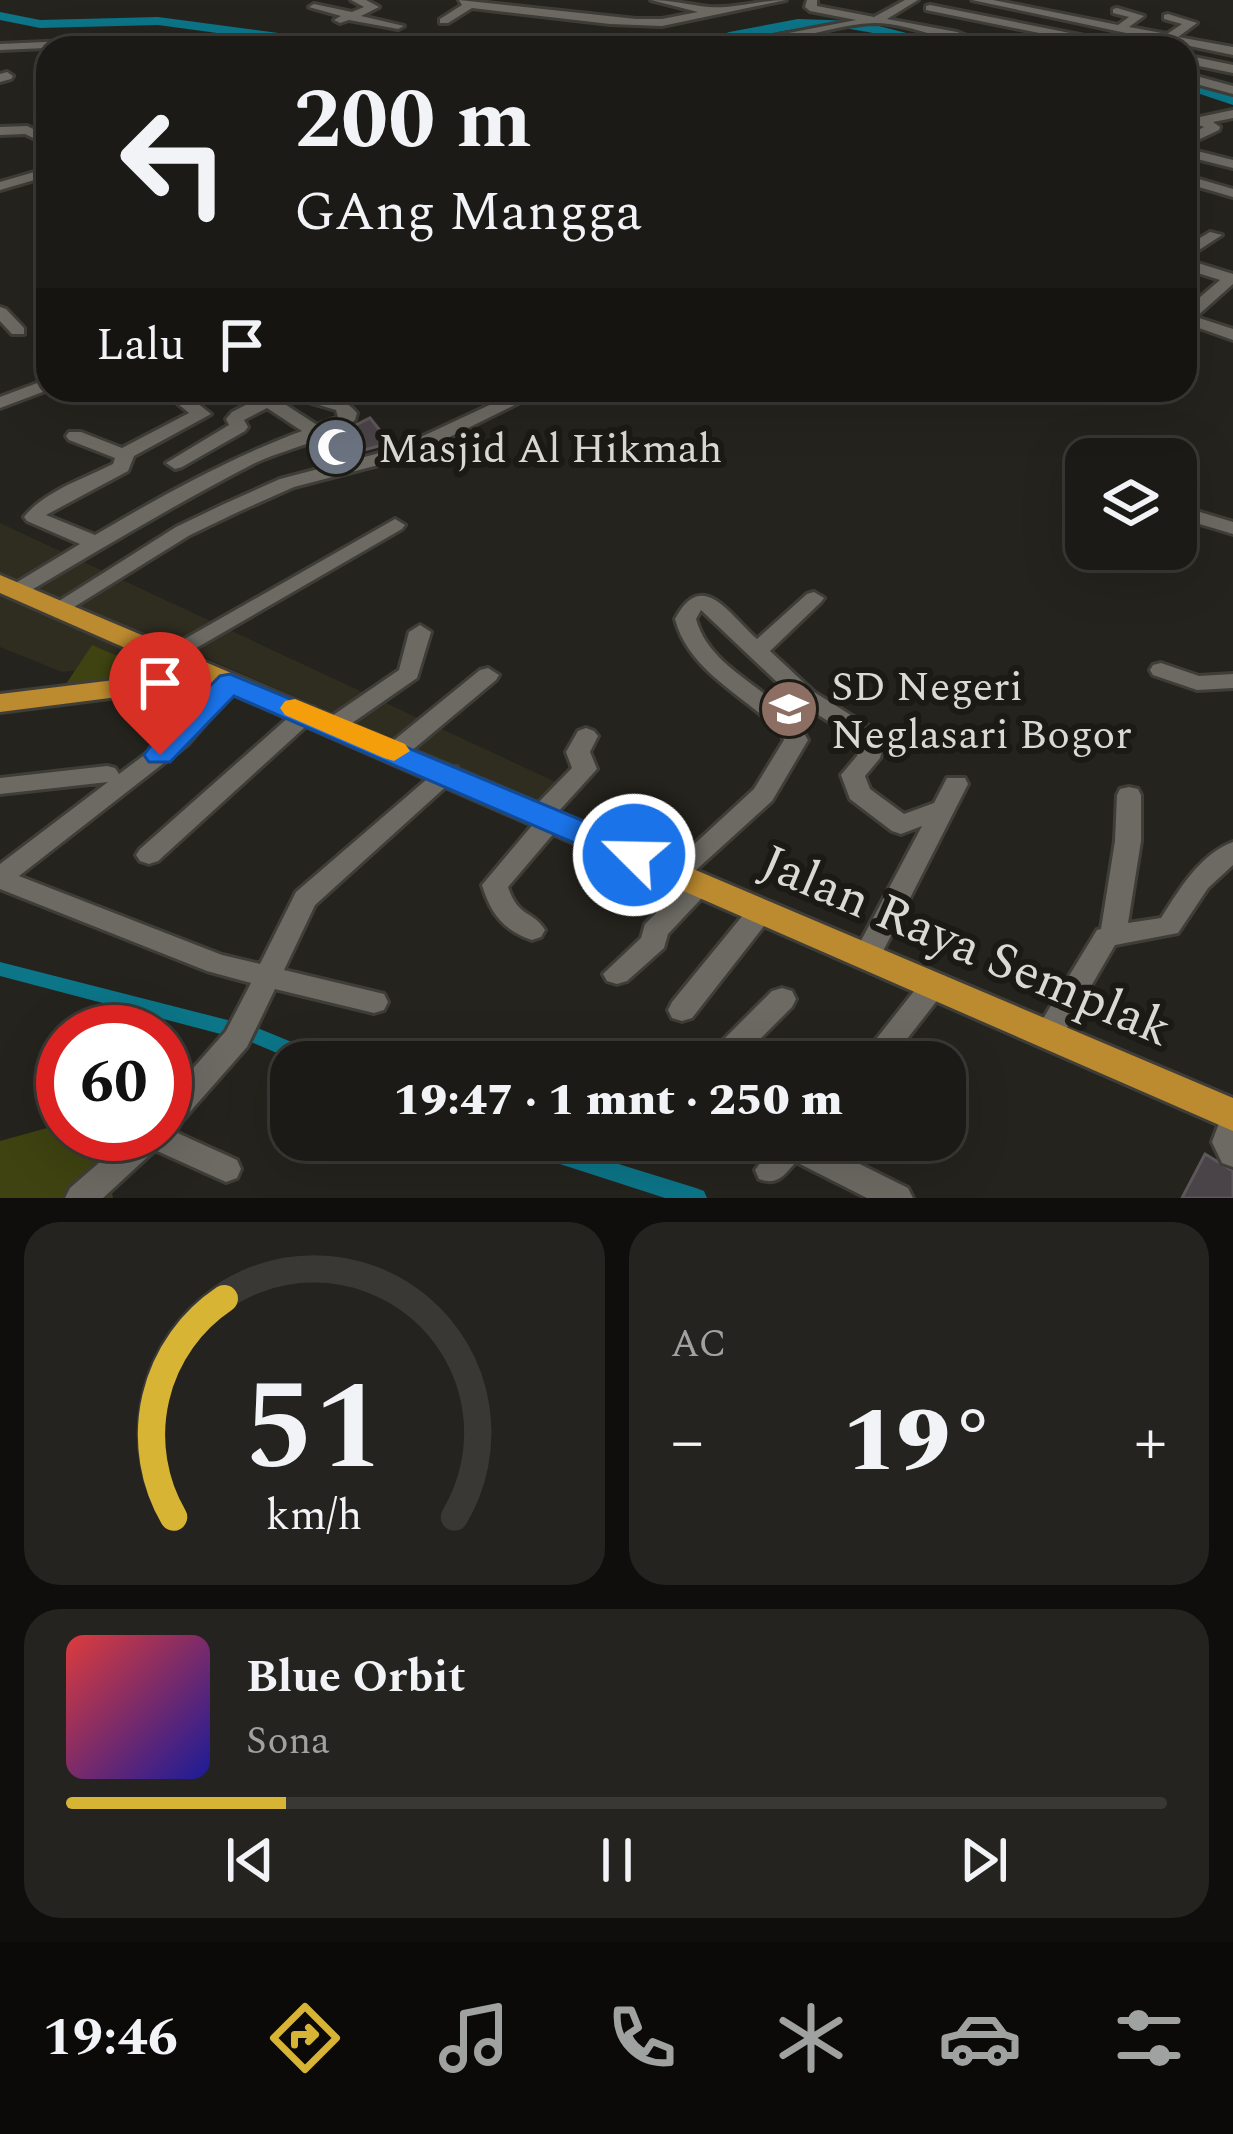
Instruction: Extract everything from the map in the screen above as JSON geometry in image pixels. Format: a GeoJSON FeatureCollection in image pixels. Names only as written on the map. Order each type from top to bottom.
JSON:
{"type":"FeatureCollection","features":[{"type":"Feature","properties":{"kind":"main road","name":"Jalan Raya Semplak"},"geometry":{"type":"LineString","coordinates":[[8,587],[1233,1114]]}},
{"type":"Feature","properties":{"kind":"main road"},"geometry":{"type":"LineString","coordinates":[[139,687],[156,676],[164,657]]}},
{"type":"Feature","properties":{"kind":"main road"},"geometry":{"type":"LineString","coordinates":[[0,703],[222,680]]}},
{"type":"Feature","properties":{"kind":"street"},"geometry":{"type":"LineString","coordinates":[[356,0],[374,6],[371,8]]}},
{"type":"Feature","properties":{"kind":"street"},"geometry":{"type":"LineString","coordinates":[[661,0],[712,11]]}},
{"type":"Feature","properties":{"kind":"street"},"geometry":{"type":"LineString","coordinates":[[649,33],[712,11],[781,0]]}},
{"type":"Feature","properties":{"kind":"street"},"geometry":{"type":"LineString","coordinates":[[812,0],[809,5],[814,9],[959,36]]}},
{"type":"Feature","properties":{"kind":"street"},"geometry":{"type":"LineString","coordinates":[[805,36],[867,21],[909,0]]}},
{"type":"Feature","properties":{"kind":"street"},"geometry":{"type":"LineString","coordinates":[[981,0],[1165,36]]}},
{"type":"Feature","properties":{"kind":"street"},"geometry":{"type":"LineString","coordinates":[[444,21],[468,3],[491,11],[637,23],[678,21]]}},
{"type":"Feature","properties":{"kind":"street"},"geometry":{"type":"LineString","coordinates":[[314,7],[398,26]]}},
{"type":"Feature","properties":{"kind":"street"},"geometry":{"type":"LineString","coordinates":[[347,17],[371,8],[418,17]]}},
{"type":"Feature","properties":{"kind":"street"},"geometry":{"type":"LineString","coordinates":[[930,8],[1068,36]]}},
{"type":"Feature","properties":{"kind":"street"},"geometry":{"type":"LineString","coordinates":[[1117,10],[1138,16],[1123,26]]}},
{"type":"Feature","properties":{"kind":"street"},"geometry":{"type":"LineString","coordinates":[[916,26],[945,11]]}},
{"type":"Feature","properties":{"kind":"street"},"geometry":{"type":"LineString","coordinates":[[1008,36],[1048,13]]}},
{"type":"Feature","properties":{"kind":"street"},"geometry":{"type":"LineString","coordinates":[[1168,17],[1191,22],[1171,36]]}},
{"type":"Feature","properties":{"kind":"street"},"geometry":{"type":"LineString","coordinates":[[953,34],[982,18]]}},
{"type":"Feature","properties":{"kind":"street"},"geometry":{"type":"LineString","coordinates":[[1096,23],[1166,36]]}},
{"type":"Feature","properties":{"kind":"street"},"geometry":{"type":"LineString","coordinates":[[1197,42],[1229,49],[1233,35]]}},
{"type":"Feature","properties":{"kind":"street"},"geometry":{"type":"LineString","coordinates":[[0,47],[36,45]]}},
{"type":"Feature","properties":{"kind":"street"},"geometry":{"type":"LineString","coordinates":[[1197,62],[1233,69]]}},
{"type":"Feature","properties":{"kind":"street"},"geometry":{"type":"LineString","coordinates":[[1197,80],[1233,90]]}},
{"type":"Feature","properties":{"kind":"street"},"geometry":{"type":"LineString","coordinates":[[1197,119],[1233,114]]}},
{"type":"Feature","properties":{"kind":"street"},"geometry":{"type":"LineString","coordinates":[[1197,121],[1214,127],[1197,139]]}},
{"type":"Feature","properties":{"kind":"street"},"geometry":{"type":"LineString","coordinates":[[0,131],[36,127]]}},
{"type":"Feature","properties":{"kind":"street"},"geometry":{"type":"LineString","coordinates":[[27,130],[36,135]]}},
{"type":"Feature","properties":{"kind":"street"},"geometry":{"type":"LineString","coordinates":[[1197,150],[1233,164]]}},
{"type":"Feature","properties":{"kind":"street"},"geometry":{"type":"LineString","coordinates":[[0,187],[36,179]]}},
{"type":"Feature","properties":{"kind":"street"},"geometry":{"type":"LineString","coordinates":[[1197,185],[1233,193]]}},
{"type":"Feature","properties":{"kind":"street"},"geometry":{"type":"LineString","coordinates":[[1197,246],[1215,235]]}},
{"type":"Feature","properties":{"kind":"street"},"geometry":{"type":"LineString","coordinates":[[1197,268],[1232,280]]}},
{"type":"Feature","properties":{"kind":"street"},"geometry":{"type":"LineString","coordinates":[[1197,308],[1232,280]]}},
{"type":"Feature","properties":{"kind":"street"},"geometry":{"type":"LineString","coordinates":[[0,312],[18,331]]}},
{"type":"Feature","properties":{"kind":"street"},"geometry":{"type":"LineString","coordinates":[[1197,322],[1232,333]]}},
{"type":"Feature","properties":{"kind":"street"},"geometry":{"type":"LineString","coordinates":[[0,403],[36,389]]}},
{"type":"Feature","properties":{"kind":"street"},"geometry":{"type":"LineString","coordinates":[[175,463],[239,427],[238,416],[266,402]]}},
{"type":"Feature","properties":{"kind":"street"},"geometry":{"type":"LineString","coordinates":[[270,402],[318,434]]}},
{"type":"Feature","properties":{"kind":"street"},"geometry":{"type":"LineString","coordinates":[[8,587],[265,451],[344,423],[348,412],[328,402]]}},
{"type":"Feature","properties":{"kind":"street"},"geometry":{"type":"LineString","coordinates":[[64,610],[183,531],[268,491],[402,453],[504,402]]}},
{"type":"Feature","properties":{"kind":"street"},"geometry":{"type":"LineString","coordinates":[[93,542],[34,517],[44,506],[121,467],[132,450],[202,414],[186,403]]}},
{"type":"Feature","properties":{"kind":"street"},"geometry":{"type":"LineString","coordinates":[[75,436],[175,463],[206,481]]}},
{"type":"Feature","properties":{"kind":"street"},"geometry":{"type":"LineString","coordinates":[[1197,517],[1233,528]]}},
{"type":"Feature","properties":{"kind":"street"},"geometry":{"type":"LineString","coordinates":[[164,657],[395,525]]}},
{"type":"Feature","properties":{"kind":"street"},"geometry":{"type":"LineString","coordinates":[[757,651],[814,598]]}},
{"type":"Feature","properties":{"kind":"street"},"geometry":{"type":"LineString","coordinates":[[617,974],[656,941],[654,931],[689,879],[754,805],[796,740],[792,726],[759,704],[698,649],[687,621],[691,603],[703,601],[806,697],[873,739],[868,758],[853,776],[860,794],[902,825],[941,809]]}},
{"type":"Feature","properties":{"kind":"street"},"geometry":{"type":"LineString","coordinates":[[149,855],[321,719],[409,673],[420,632]]}},
{"type":"Feature","properties":{"kind":"street"},"geometry":{"type":"LineString","coordinates":[[1161,670],[1197,683],[1233,681]]}},
{"type":"Feature","properties":{"kind":"street"},"geometry":{"type":"LineString","coordinates":[[396,752],[488,675]]}},
{"type":"Feature","properties":{"kind":"street"},"geometry":{"type":"LineString","coordinates":[[0,878],[179,740],[222,680]]}},
{"type":"Feature","properties":{"kind":"street"},"geometry":{"type":"LineString","coordinates":[[532,930],[511,921],[502,910],[495,885],[585,769],[578,752],[586,736]]}},
{"type":"Feature","properties":{"kind":"street"},"geometry":{"type":"LineString","coordinates":[[192,1088],[239,1032],[305,899],[448,773]]}},
{"type":"Feature","properties":{"kind":"street"},"geometry":{"type":"LineString","coordinates":[[0,786],[107,774]]}},
{"type":"Feature","properties":{"kind":"street"},"geometry":{"type":"LineString","coordinates":[[868,954],[956,784]]}},
{"type":"Feature","properties":{"kind":"street"},"geometry":{"type":"LineString","coordinates":[[1048,1035],[1113,934],[1128,841],[1129,795]]}},
{"type":"Feature","properties":{"kind":"street"},"geometry":{"type":"LineString","coordinates":[[1113,934],[1169,926],[1199,881],[1232,853]]}},
{"type":"Feature","properties":{"kind":"street"},"geometry":{"type":"LineString","coordinates":[[0,878],[217,964],[268,972],[374,1002]]}},
{"type":"Feature","properties":{"kind":"street"},"geometry":{"type":"LineString","coordinates":[[682,1010],[762,910]]}},
{"type":"Feature","properties":{"kind":"street"},"geometry":{"type":"LineString","coordinates":[[889,1041],[936,984]]}},
{"type":"Feature","properties":{"kind":"street"},"geometry":{"type":"LineString","coordinates":[[740,1041],[782,999]]}},
{"type":"Feature","properties":{"kind":"street"},"geometry":{"type":"LineString","coordinates":[[1233,1124],[1227,1142],[1233,1154]]}},
{"type":"Feature","properties":{"kind":"street"},"geometry":{"type":"LineString","coordinates":[[192,1153],[226,1169]]}},
{"type":"Feature","properties":{"kind":"street"},"geometry":{"type":"LineString","coordinates":[[81,1198],[123,1161]]}},
{"type":"Feature","properties":{"kind":"street"},"geometry":{"type":"LineString","coordinates":[[814,1161],[897,1198]]}},
{"type":"Feature","properties":{"kind":"shaded area"},"geometry":{"type":"Polygon","coordinates":[[[0,523],[560,784],[537,802],[204,657],[62,672],[0,647],[0,523]]]}},
{"type":"Feature","properties":{"kind":"green space"},"geometry":{"type":"Polygon","coordinates":[[[92,645],[134,663],[132,675],[62,690],[92,645]]]}},
{"type":"Feature","properties":{"kind":"green space"},"geometry":{"type":"Polygon","coordinates":[[[36,1131],[36,1161],[106,1161],[113,1198],[0,1198],[0,1141],[36,1131]]]}},
{"type":"Feature","properties":{"kind":"building"},"geometry":{"type":"Polygon","coordinates":[[[370,418],[390,443],[324,461],[312,447],[370,418]]]}},
{"type":"Feature","properties":{"kind":"building"},"geometry":{"type":"Polygon","coordinates":[[[1205,1154],[1233,1171],[1233,1198],[1182,1198],[1205,1154]]]}},
{"type":"Feature","properties":{"kind":"waterway"},"geometry":{"type":"LineString","coordinates":[[0,16],[40,24],[158,21],[271,36]]}},
{"type":"Feature","properties":{"kind":"waterway"},"geometry":{"type":"LineString","coordinates":[[731,36],[798,23],[859,26],[911,36]]}},
{"type":"Feature","properties":{"kind":"waterway"},"geometry":{"type":"LineString","coordinates":[[1197,88],[1233,100]]}},
{"type":"Feature","properties":{"kind":"waterway"},"geometry":{"type":"LineString","coordinates":[[0,969],[270,1041]]}},
{"type":"Feature","properties":{"kind":"waterway"},"geometry":{"type":"LineString","coordinates":[[579,1161],[696,1198]]}},
{"type":"Feature","properties":{"kind":"slow traffic"},"geometry":{"type":"LineString","coordinates":[[295,708],[394,751]]}},
{"type":"Feature","properties":{"kind":"place","name":"Masjid Al Hikmah"},"geometry":{"type":"Point","coordinates":[336,447]}},
{"type":"Feature","properties":{"kind":"place","name":"SD Negeri Neglasari Bogor"},"geometry":{"type":"Point","coordinates":[789,709]}},
{"type":"Feature","properties":{"kind":"route"},"geometry":{"type":"LineString","coordinates":[[160,755],[230,683],[634,855]]}}]}
